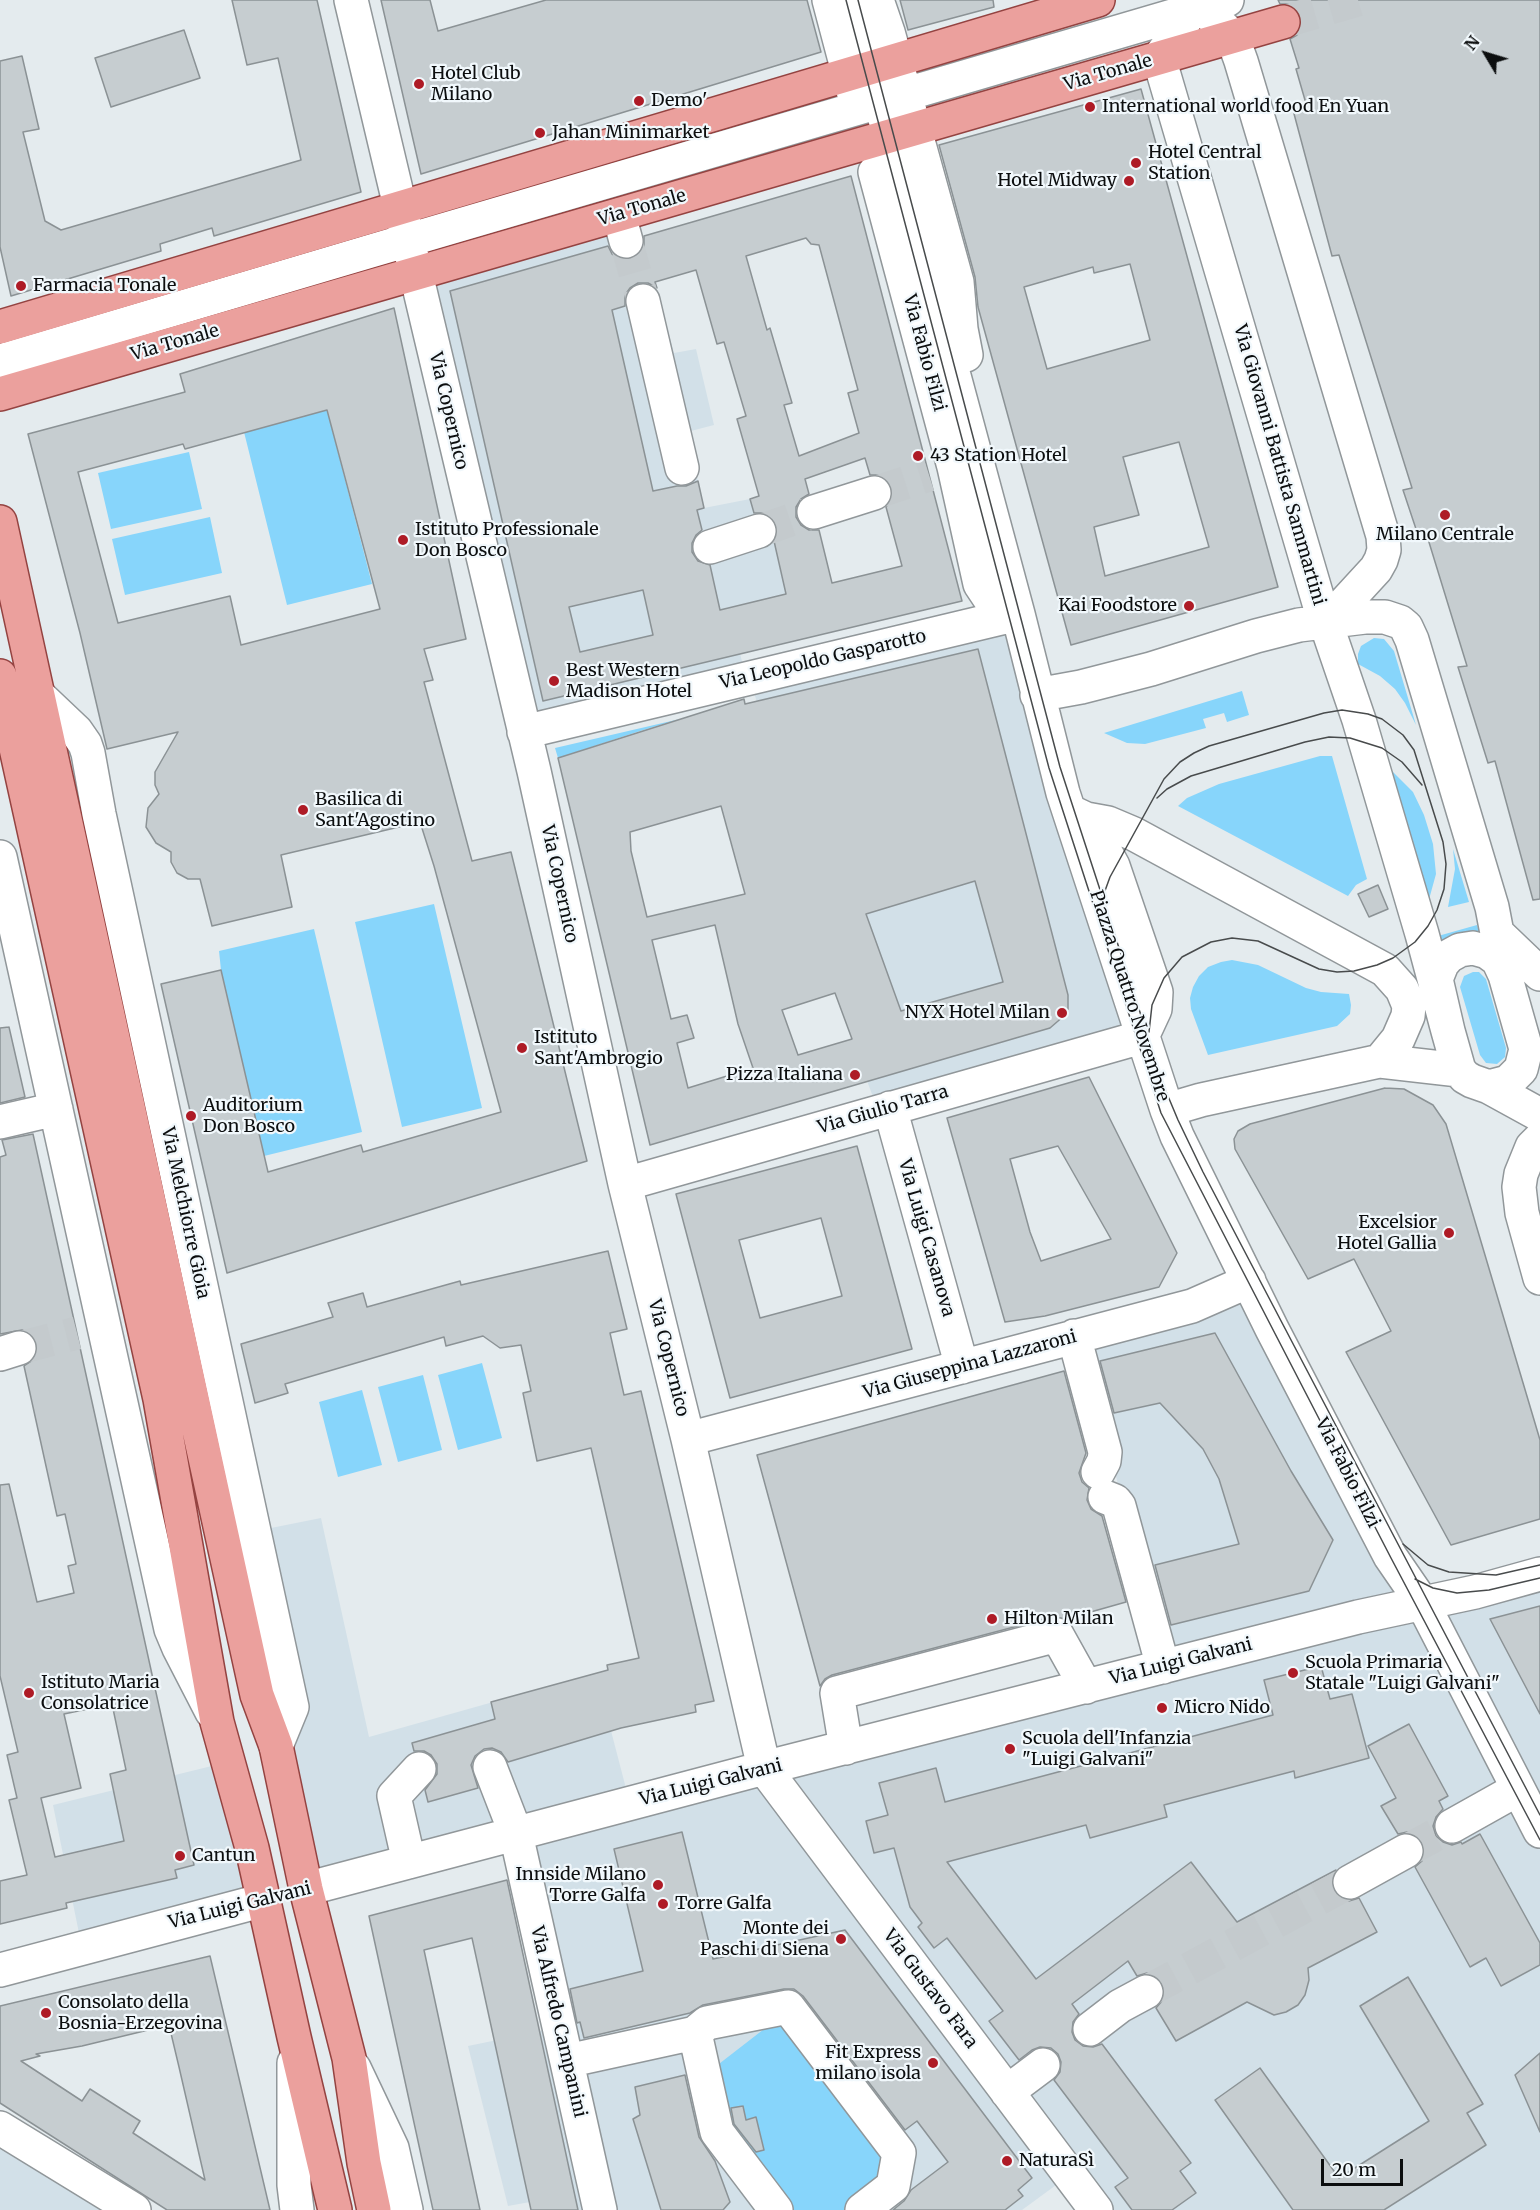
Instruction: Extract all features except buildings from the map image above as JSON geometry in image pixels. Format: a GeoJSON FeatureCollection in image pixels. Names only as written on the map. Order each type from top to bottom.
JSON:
{"type":"FeatureCollection","features":[{"type":"Feature","properties":{"kind":"main road"},"geometry":{"type":"LineString","coordinates":[[0,327],[1098,0]]}},
{"type":"Feature","properties":{"kind":"main road","name":"Via Tonale"},"geometry":{"type":"LineString","coordinates":[[0,394],[415,273],[622,228],[890,136],[1283,22]]}},
{"type":"Feature","properties":{"kind":"main road","name":"Via Melchiorre Gioia"},"geometry":{"type":"LineString","coordinates":[[0,522],[255,1683],[276,1746],[306,1889],[349,2058],[364,2163],[374,2210]]}},
{"type":"Feature","properties":{"kind":"main road"},"geometry":{"type":"LineString","coordinates":[[0,676],[160,1399],[217,1722],[264,1900],[335,2210]]}},
{"type":"Feature","properties":{"kind":"main road","name":"Via Luigi Galvani"},"geometry":{"type":"LineString","coordinates":[[264,1900],[306,1889]]}},
{"type":"Feature","properties":{"kind":"street","name":"Via Copernico"},"geometry":{"type":"LineString","coordinates":[[351,0],[415,273],[514,632],[524,732],[537,782],[625,1185],[688,1439],[764,1768]]}},
{"type":"Feature","properties":{"kind":"street"},"geometry":{"type":"LineString","coordinates":[[829,0],[871,68]]}},
{"type":"Feature","properties":{"kind":"street"},"geometry":{"type":"LineString","coordinates":[[853,0],[890,136]]}},
{"type":"Feature","properties":{"kind":"street"},"geometry":{"type":"LineString","coordinates":[[871,68],[877,0]]}},
{"type":"Feature","properties":{"kind":"street","name":"Via Tonale"},"geometry":{"type":"LineString","coordinates":[[0,361],[881,101],[1195,5],[1227,0]]}},
{"type":"Feature","properties":{"kind":"street"},"geometry":{"type":"LineString","coordinates":[[1159,58],[1195,5],[1216,20],[1232,36]]}},
{"type":"Feature","properties":{"kind":"street","name":"Via Giovanni Battista Sammartini"},"geometry":{"type":"LineString","coordinates":[[1159,58],[1325,621],[1376,569],[1384,550],[1383,536],[1232,36]]}},
{"type":"Feature","properties":{"kind":"street","name":"Via Fabio Filzi"},"geometry":{"type":"LineString","coordinates":[[871,68],[890,136],[942,471],[980,584],[992,602],[1018,614]]}},
{"type":"Feature","properties":{"kind":"street","name":"Via Fabio Filzi"},"geometry":{"type":"LineString","coordinates":[[890,136],[957,282],[965,353],[1027,592],[1018,614],[1037,695]]}},
{"type":"Feature","properties":{"kind":"street"},"geometry":{"type":"LineString","coordinates":[[643,301],[682,468]]}},
{"type":"Feature","properties":{"kind":"street"},"geometry":{"type":"LineString","coordinates":[[814,512],[874,493]]}},
{"type":"Feature","properties":{"kind":"street"},"geometry":{"type":"LineString","coordinates":[[710,547],[759,531]]}},
{"type":"Feature","properties":{"kind":"street","name":"Via Leopoldo Gasparotto"},"geometry":{"type":"LineString","coordinates":[[524,732],[1018,614]]}},
{"type":"Feature","properties":{"kind":"street"},"geometry":{"type":"LineString","coordinates":[[1037,695],[1141,672],[1263,634],[1325,621],[1385,617],[1400,622],[1410,633],[1492,907],[1498,954],[1525,1043],[1526,1055],[1521,1069],[1513,1079],[1489,1087]]}},
{"type":"Feature","properties":{"kind":"street"},"geometry":{"type":"LineString","coordinates":[[1325,621],[1359,720],[1460,1070]]}},
{"type":"Feature","properties":{"kind":"street","name":"Piazza Quattro Novembre"},"geometry":{"type":"LineString","coordinates":[[1037,695],[1096,894],[1167,1110],[1201,1100],[1380,1061],[1460,1070],[1472,1081],[1489,1087],[1540,1115]]}},
{"type":"Feature","properties":{"kind":"street"},"geometry":{"type":"LineString","coordinates":[[1073,813],[1095,833],[1113,866],[1156,992],[1155,1009],[1142,1037]]}},
{"type":"Feature","properties":{"kind":"street"},"geometry":{"type":"LineString","coordinates":[[1073,813],[1134,834],[1385,970],[1402,989],[1409,1006],[1408,1016],[1398,1039],[1380,1061]]}},
{"type":"Feature","properties":{"kind":"street"},"geometry":{"type":"LineString","coordinates":[[0,857],[56,1109],[91,1330],[171,1629],[217,1722]]}},
{"type":"Feature","properties":{"kind":"street"},"geometry":{"type":"LineString","coordinates":[[1448,1031],[1436,979],[1442,964],[1454,952],[1479,949],[1498,954],[1540,974]]}},
{"type":"Feature","properties":{"kind":"street"},"geometry":{"type":"LineString","coordinates":[[1498,954],[1540,1006]]}},
{"type":"Feature","properties":{"kind":"street","name":"Via Giulio Tarra"},"geometry":{"type":"LineString","coordinates":[[625,1185],[1142,1037]]}},
{"type":"Feature","properties":{"kind":"street","name":"Via Luigi Casanova"},"geometry":{"type":"LineString","coordinates":[[890,1108],[962,1367]]}},
{"type":"Feature","properties":{"kind":"street"},"geometry":{"type":"LineString","coordinates":[[0,1122],[56,1109]]}},
{"type":"Feature","properties":{"kind":"street","name":"Via Fabio Filzi"},"geometry":{"type":"LineString","coordinates":[[1167,1110],[1177,1136],[1249,1281],[1390,1556],[1423,1604],[1540,1831]]}},
{"type":"Feature","properties":{"kind":"street"},"geometry":{"type":"LineString","coordinates":[[1540,1139],[1532,1147],[1519,1186],[1522,1213],[1540,1278]]}},
{"type":"Feature","properties":{"kind":"street","name":"Via Giuseppina Lazzaroni"},"geometry":{"type":"LineString","coordinates":[[688,1439],[1192,1306],[1249,1281]]}},
{"type":"Feature","properties":{"kind":"street"},"geometry":{"type":"LineString","coordinates":[[1074,1336],[1105,1452],[1101,1484],[1119,1506],[1163,1666]]}},
{"type":"Feature","properties":{"kind":"street","name":"Via Luigi Galvani"},"geometry":{"type":"LineString","coordinates":[[306,1889],[1163,1666],[1540,1574]]}},
{"type":"Feature","properties":{"kind":"street"},"geometry":{"type":"LineString","coordinates":[[846,1748],[837,1693],[1057,1635],[1086,1687]]}},
{"type":"Feature","properties":{"kind":"street","name":"Via Alfredo Campanini"},"geometry":{"type":"LineString","coordinates":[[490,1767],[516,1834],[600,2210]]}},
{"type":"Feature","properties":{"kind":"street","name":"Via Gustavo Fara"},"geometry":{"type":"LineString","coordinates":[[764,1768],[1096,2210]]}},
{"type":"Feature","properties":{"kind":"street"},"geometry":{"type":"LineString","coordinates":[[409,1862],[394,1796],[419,1769]]}},
{"type":"Feature","properties":{"kind":"street"},"geometry":{"type":"LineString","coordinates":[[1452,1826],[1518,1789]]}},
{"type":"Feature","properties":{"kind":"street"},"geometry":{"type":"LineString","coordinates":[[1350,1882],[1406,1851]]}},
{"type":"Feature","properties":{"kind":"street","name":"Via Luigi Galvani"},"geometry":{"type":"LineString","coordinates":[[0,1970],[264,1900]]}},
{"type":"Feature","properties":{"kind":"street"},"geometry":{"type":"LineString","coordinates":[[1090,2029],[1120,2006],[1146,1992]]}},
{"type":"Feature","properties":{"kind":"street"},"geometry":{"type":"LineString","coordinates":[[567,2061],[695,2032],[707,2023],[788,2007],[899,2153],[893,2186],[862,2210]]}},
{"type":"Feature","properties":{"kind":"street"},"geometry":{"type":"LineString","coordinates":[[695,2032],[717,2132],[776,2210]]}},
{"type":"Feature","properties":{"kind":"street"},"geometry":{"type":"LineString","coordinates":[[294,2037],[294,2185],[297,2210]]}},
{"type":"Feature","properties":{"kind":"street","name":"Via Melchiorre Gioia"},"geometry":{"type":"LineString","coordinates":[[349,2058],[392,2148],[406,2210]]}},
{"type":"Feature","properties":{"kind":"street"},"geometry":{"type":"LineString","coordinates":[[1007,2092],[1042,2065]]}},
{"type":"Feature","properties":{"kind":"street"},"geometry":{"type":"LineString","coordinates":[[0,2128],[134,2210]]}},
{"type":"Feature","properties":{"kind":"shaded area"},"geometry":{"type":"Polygon","coordinates":[[[637,218],[674,353],[696,349],[714,425],[687,432],[704,508],[750,499],[762,540],[773,536],[786,594],[729,608],[745,674],[530,722],[426,279],[637,218]]]}},
{"type":"Feature","properties":{"kind":"shaded area"},"geometry":{"type":"Polygon","coordinates":[[[327,410],[372,584],[287,605],[244,432],[327,410]]]}},
{"type":"Feature","properties":{"kind":"shaded area"},"geometry":{"type":"Polygon","coordinates":[[[189,452],[202,509],[111,529],[98,473],[189,452]]]}},
{"type":"Feature","properties":{"kind":"shaded area"},"geometry":{"type":"Polygon","coordinates":[[[210,517],[222,573],[125,595],[112,539],[210,517]]]}},
{"type":"Feature","properties":{"kind":"shaded area"},"geometry":{"type":"Polygon","coordinates":[[[1014,618],[1136,1034],[877,1108],[757,780],[779,772],[750,680],[1014,618]]]}},
{"type":"Feature","properties":{"kind":"shaded area"},"geometry":{"type":"Polygon","coordinates":[[[1374,638],[1384,639],[1394,651],[1416,725],[1395,689],[1380,676],[1358,664],[1361,646],[1374,638]]]}},
{"type":"Feature","properties":{"kind":"shaded area"},"geometry":{"type":"Polygon","coordinates":[[[1242,691],[1249,715],[1227,722],[1224,713],[1203,719],[1206,728],[1145,744],[1127,743],[1104,733],[1242,691]]]}},
{"type":"Feature","properties":{"kind":"shaded area"},"geometry":{"type":"Polygon","coordinates":[[[680,719],[558,758],[555,748],[680,719]]]}},
{"type":"Feature","properties":{"kind":"shaded area"},"geometry":{"type":"Polygon","coordinates":[[[1320,756],[1332,756],[1367,879],[1356,885],[1348,896],[1178,806],[1187,798],[1219,784],[1320,756]]]}},
{"type":"Feature","properties":{"kind":"shaded area"},"geometry":{"type":"Polygon","coordinates":[[[1387,766],[1413,792],[1424,815],[1433,844],[1436,874],[1428,903],[1387,766]]]}},
{"type":"Feature","properties":{"kind":"shaded area"},"geometry":{"type":"Polygon","coordinates":[[[1453,849],[1469,902],[1448,907],[1455,869],[1453,849]]]}},
{"type":"Feature","properties":{"kind":"shaded area"},"geometry":{"type":"Polygon","coordinates":[[[434,904],[482,1108],[402,1127],[355,922],[434,904]]]}},
{"type":"Feature","properties":{"kind":"shaded area"},"geometry":{"type":"Polygon","coordinates":[[[1477,925],[1481,938],[1443,949],[1438,936],[1477,925]]]}},
{"type":"Feature","properties":{"kind":"shaded area"},"geometry":{"type":"Polygon","coordinates":[[[314,929],[362,1132],[264,1156],[221,970],[219,951],[314,929]]]}},
{"type":"Feature","properties":{"kind":"shaded area"},"geometry":{"type":"Polygon","coordinates":[[[1232,960],[1258,965],[1306,988],[1321,992],[1349,994],[1350,1014],[1337,1026],[1208,1055],[1191,1009],[1190,998],[1199,976],[1208,967],[1232,960]]]}},
{"type":"Feature","properties":{"kind":"shaded area"},"geometry":{"type":"Polygon","coordinates":[[[1479,972],[1486,979],[1506,1048],[1505,1057],[1497,1064],[1486,1063],[1480,1055],[1460,987],[1464,976],[1479,972]]]}},
{"type":"Feature","properties":{"kind":"shaded area"},"geometry":{"type":"Polygon","coordinates":[[[1247,1285],[1419,1610],[1540,1577],[1540,2210],[1101,2210],[769,1771],[1166,1669],[1080,1338],[1247,1285]]]}},
{"type":"Feature","properties":{"kind":"shaded area"},"geometry":{"type":"Polygon","coordinates":[[[482,1363],[502,1438],[458,1450],[438,1375],[482,1363]]]}},
{"type":"Feature","properties":{"kind":"shaded area"},"geometry":{"type":"Polygon","coordinates":[[[423,1375],[442,1450],[398,1462],[378,1387],[423,1375]]]}},
{"type":"Feature","properties":{"kind":"shaded area"},"geometry":{"type":"Polygon","coordinates":[[[362,1390],[382,1465],[338,1477],[319,1402],[362,1390]]]}},
{"type":"Feature","properties":{"kind":"shaded area"},"geometry":{"type":"Polygon","coordinates":[[[321,1518],[369,1737],[596,1673],[629,1800],[309,1885],[226,1537],[321,1518]]]}},
{"type":"Feature","properties":{"kind":"shaded area"},"geometry":{"type":"Polygon","coordinates":[[[224,1763],[262,1898],[81,1943],[53,1805],[224,1763]]]}},
{"type":"Feature","properties":{"kind":"shaded area"},"geometry":{"type":"Polygon","coordinates":[[[763,1772],[1067,2177],[1022,2210],[578,2210],[574,2194],[508,2206],[468,2046],[541,2031],[557,2024],[521,1836],[763,1772]]]}},
{"type":"Feature","properties":{"kind":"shaded area"},"geometry":{"type":"Polygon","coordinates":[[[777,2019],[884,2150],[878,2186],[848,2210],[787,2210],[746,2154],[744,2140],[733,2142],[715,2067],[777,2019]]]}},
{"type":"Feature","properties":{"kind":"shaded area"},"geometry":{"type":"Polygon","coordinates":[[[0,2135],[120,2210],[0,2210],[0,2135]]]}},
{"type":"Feature","properties":{"kind":"tunnel"},"geometry":{"type":"LineString","coordinates":[[1283,22],[1358,0]]}},
{"type":"Feature","properties":{"kind":"tunnel"},"geometry":{"type":"LineString","coordinates":[[626,241],[643,301]]}},
{"type":"Feature","properties":{"kind":"tunnel"},"geometry":{"type":"LineString","coordinates":[[874,493],[929,475]]}},
{"type":"Feature","properties":{"kind":"tunnel"},"geometry":{"type":"LineString","coordinates":[[759,531],[814,512]]}},
{"type":"Feature","properties":{"kind":"tunnel"},"geometry":{"type":"LineString","coordinates":[[19,1348],[77,1333]]}},
{"type":"Feature","properties":{"kind":"tunnel"},"geometry":{"type":"LineString","coordinates":[[1406,1851],[1452,1826]]}},
{"type":"Feature","properties":{"kind":"tunnel"},"geometry":{"type":"LineString","coordinates":[[1146,1992],[1350,1882]]}},
{"type":"Feature","properties":{"kind":"tram line"},"geometry":{"type":"LineString","coordinates":[[846,0],[1049,768],[1161,1113],[1540,1840]]}},
{"type":"Feature","properties":{"kind":"tram line"},"geometry":{"type":"LineString","coordinates":[[858,0],[1060,767],[1165,1089],[1203,1172],[1540,1815]]}},
{"type":"Feature","properties":{"kind":"tram line"},"geometry":{"type":"LineString","coordinates":[[1102,899],[1110,877],[1164,779],[1180,762],[1194,753],[1209,746],[1324,713],[1342,710],[1368,714],[1382,719],[1403,735],[1414,750],[1443,842],[1446,864],[1444,889],[1437,910],[1415,942],[1393,958],[1377,965],[1354,971],[1337,972],[1319,969],[1258,941],[1232,938],[1211,942],[1182,957],[1164,978],[1152,1005],[1149,1032]]}},
{"type":"Feature","properties":{"kind":"tram line"},"geometry":{"type":"LineString","coordinates":[[1157,798],[1167,789],[1191,776],[1329,737],[1350,738],[1382,748],[1402,762],[1422,785]]}},
{"type":"Feature","properties":{"kind":"tram line"},"geometry":{"type":"LineString","coordinates":[[1403,1544],[1428,1565],[1449,1572],[1496,1575],[1540,1565]]}},
{"type":"Feature","properties":{"kind":"tram line"},"geometry":{"type":"LineString","coordinates":[[1415,1579],[1433,1588],[1457,1593],[1489,1590],[1540,1578]]}},
{"type":"Feature","properties":{"kind":"place","name":"Hotel Club Milano"},"geometry":{"type":"Point","coordinates":[419,84]}},
{"type":"Feature","properties":{"kind":"place","name":"Demo'"},"geometry":{"type":"Point","coordinates":[639,101]}},
{"type":"Feature","properties":{"kind":"place","name":"International world food En Yuan"},"geometry":{"type":"Point","coordinates":[1090,107]}},
{"type":"Feature","properties":{"kind":"place","name":"Jahan Minimarket"},"geometry":{"type":"Point","coordinates":[540,133]}},
{"type":"Feature","properties":{"kind":"place","name":"Hotel Central Station"},"geometry":{"type":"Point","coordinates":[1136,163]}},
{"type":"Feature","properties":{"kind":"place","name":"Hotel Midway"},"geometry":{"type":"Point","coordinates":[1129,181]}},
{"type":"Feature","properties":{"kind":"place","name":"Farmacia Tonale"},"geometry":{"type":"Point","coordinates":[21,286]}},
{"type":"Feature","properties":{"kind":"place","name":"43 Station Hotel"},"geometry":{"type":"Point","coordinates":[918,456]}},
{"type":"Feature","properties":{"kind":"place","name":"Milano Centrale"},"geometry":{"type":"Point","coordinates":[1445,515]}},
{"type":"Feature","properties":{"kind":"place","name":"Istituto Professionale Don Bosco"},"geometry":{"type":"Point","coordinates":[403,540]}},
{"type":"Feature","properties":{"kind":"place","name":"Kai Foodstore"},"geometry":{"type":"Point","coordinates":[1189,606]}},
{"type":"Feature","properties":{"kind":"place","name":"Best Western Madison Hotel"},"geometry":{"type":"Point","coordinates":[554,681]}},
{"type":"Feature","properties":{"kind":"place","name":"Basilica di Sant'Agostino"},"geometry":{"type":"Point","coordinates":[303,810]}},
{"type":"Feature","properties":{"kind":"place","name":"NYX Hotel Milan"},"geometry":{"type":"Point","coordinates":[1062,1013]}},
{"type":"Feature","properties":{"kind":"place","name":"Istituto Sant'Ambrogio"},"geometry":{"type":"Point","coordinates":[522,1048]}},
{"type":"Feature","properties":{"kind":"place","name":"Pizza Italiana"},"geometry":{"type":"Point","coordinates":[855,1075]}},
{"type":"Feature","properties":{"kind":"place","name":"Auditorium Don Bosco"},"geometry":{"type":"Point","coordinates":[191,1116]}},
{"type":"Feature","properties":{"kind":"place","name":"Excelsior Hotel Gallia"},"geometry":{"type":"Point","coordinates":[1449,1233]}},
{"type":"Feature","properties":{"kind":"place","name":"Hilton Milan"},"geometry":{"type":"Point","coordinates":[992,1619]}},
{"type":"Feature","properties":{"kind":"place","name":"Scuola Primaria Statale \"Luigi Galvani\""},"geometry":{"type":"Point","coordinates":[1293,1673]}},
{"type":"Feature","properties":{"kind":"place","name":"Istituto Maria Consolatrice"},"geometry":{"type":"Point","coordinates":[29,1693]}},
{"type":"Feature","properties":{"kind":"place","name":"Micro Nido"},"geometry":{"type":"Point","coordinates":[1162,1708]}},
{"type":"Feature","properties":{"kind":"place","name":"Scuola dell'Infanzia \"Luigi Galvani\""},"geometry":{"type":"Point","coordinates":[1010,1749]}},
{"type":"Feature","properties":{"kind":"place","name":"Cantun"},"geometry":{"type":"Point","coordinates":[180,1856]}},
{"type":"Feature","properties":{"kind":"place","name":"Innside Milano Torre Galfa"},"geometry":{"type":"Point","coordinates":[658,1885]}},
{"type":"Feature","properties":{"kind":"place","name":"Torre Galfa"},"geometry":{"type":"Point","coordinates":[663,1904]}},
{"type":"Feature","properties":{"kind":"place","name":"Monte dei Paschi di Siena"},"geometry":{"type":"Point","coordinates":[841,1939]}},
{"type":"Feature","properties":{"kind":"place","name":"Consolato della Bosnia-Erzegovina"},"geometry":{"type":"Point","coordinates":[46,2013]}},
{"type":"Feature","properties":{"kind":"place","name":"Fit Express milano isola"},"geometry":{"type":"Point","coordinates":[933,2063]}},
{"type":"Feature","properties":{"kind":"place","name":"NaturaSì"},"geometry":{"type":"Point","coordinates":[1007,2161]}}]}
